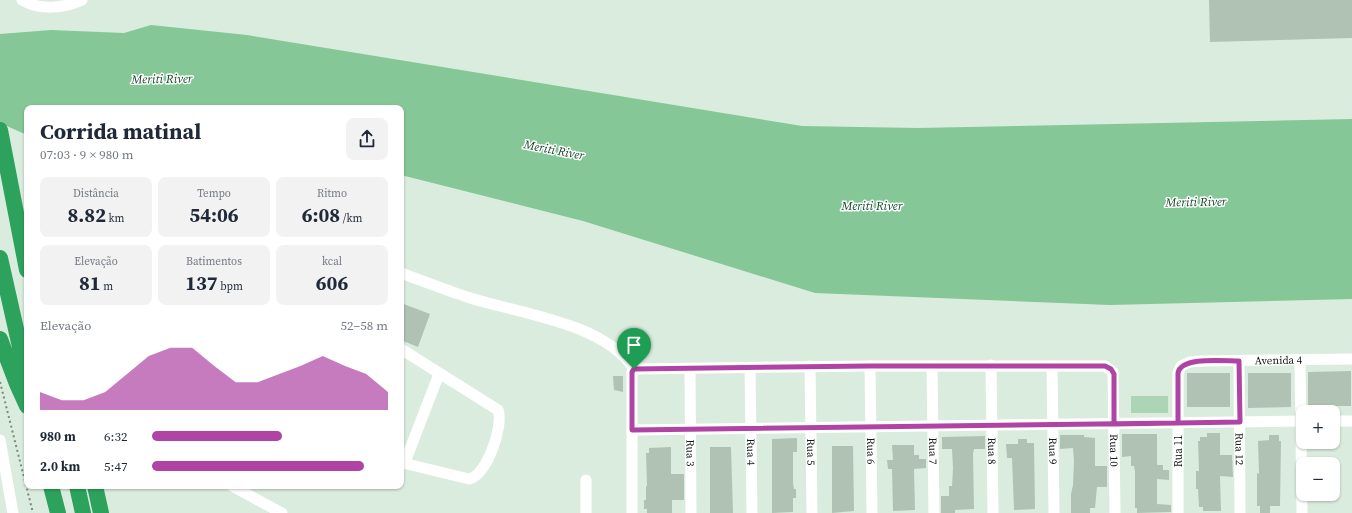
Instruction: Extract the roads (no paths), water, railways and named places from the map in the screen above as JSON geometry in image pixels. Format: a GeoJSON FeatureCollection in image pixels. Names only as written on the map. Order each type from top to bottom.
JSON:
{"type":"FeatureCollection","features":[{"type":"Feature","properties":{"kind":"highway"},"geometry":{"type":"LineString","coordinates":[[0,130],[24,255]]}},
{"type":"Feature","properties":{"kind":"highway"},"geometry":{"type":"LineString","coordinates":[[10,186],[24,225]]}},
{"type":"Feature","properties":{"kind":"highway"},"geometry":{"type":"LineString","coordinates":[[0,258],[24,365]]}},
{"type":"Feature","properties":{"kind":"highway"},"geometry":{"type":"LineString","coordinates":[[0,339],[16,384],[24,400]]}},
{"type":"Feature","properties":{"kind":"highway"},"geometry":{"type":"LineString","coordinates":[[52,489],[58,513]]}},
{"type":"Feature","properties":{"kind":"highway"},"geometry":{"type":"LineString","coordinates":[[78,489],[83,513]]}},
{"type":"Feature","properties":{"kind":"highway"},"geometry":{"type":"LineString","coordinates":[[96,489],[101,513]]}},
{"type":"Feature","properties":{"kind":"street"},"geometry":{"type":"LineString","coordinates":[[22,0],[27,4],[43,7],[74,4],[82,0]]}},
{"type":"Feature","properties":{"kind":"street"},"geometry":{"type":"LineString","coordinates":[[404,274],[468,297],[502,305],[566,325],[608,343],[620,353],[633,369],[632,513]]}},
{"type":"Feature","properties":{"kind":"street"},"geometry":{"type":"LineString","coordinates":[[404,352],[496,408],[499,413],[494,444],[489,459],[477,476],[473,478],[469,479],[407,464],[405,462],[439,374]]}},
{"type":"Feature","properties":{"kind":"street","name":"Avenida 4"},"geometry":{"type":"LineString","coordinates":[[1181,366],[1190,362],[1352,359]]}},
{"type":"Feature","properties":{"kind":"street"},"geometry":{"type":"LineString","coordinates":[[1300,360],[1301,405]]}},
{"type":"Feature","properties":{"kind":"street","name":"Rua 12"},"geometry":{"type":"LineString","coordinates":[[1239,361],[1240,513]]}},
{"type":"Feature","properties":{"kind":"street","name":"Rua 8"},"geometry":{"type":"LineString","coordinates":[[991,365],[993,513]]}},
{"type":"Feature","properties":{"kind":"street"},"geometry":{"type":"LineString","coordinates":[[633,369],[810,366],[1052,366]]}},
{"type":"Feature","properties":{"kind":"street","name":"Rua 5"},"geometry":{"type":"LineString","coordinates":[[810,366],[812,513]]}},
{"type":"Feature","properties":{"kind":"street","name":"Rua 6"},"geometry":{"type":"LineString","coordinates":[[870,366],[872,513]]}},
{"type":"Feature","properties":{"kind":"street","name":"Rua 7"},"geometry":{"type":"LineString","coordinates":[[932,366],[934,513]]}},
{"type":"Feature","properties":{"kind":"street","name":"Rua 10"},"geometry":{"type":"LineString","coordinates":[[1052,366],[1108,367],[1114,374],[1115,513]]}},
{"type":"Feature","properties":{"kind":"street","name":"Rua 9"},"geometry":{"type":"LineString","coordinates":[[1052,366],[1054,513]]}},
{"type":"Feature","properties":{"kind":"street","name":"Rua 11"},"geometry":{"type":"LineString","coordinates":[[1178,513],[1178,373],[1181,366]]}},
{"type":"Feature","properties":{"kind":"street","name":"Rua 4"},"geometry":{"type":"LineString","coordinates":[[750,368],[752,513]]}},
{"type":"Feature","properties":{"kind":"street","name":"Rua 3"},"geometry":{"type":"LineString","coordinates":[[690,369],[691,513]]}},
{"type":"Feature","properties":{"kind":"street"},"geometry":{"type":"LineString","coordinates":[[632,430],[1296,421]]}},
{"type":"Feature","properties":{"kind":"street"},"geometry":{"type":"LineString","coordinates":[[1340,421],[1352,421]]}},
{"type":"Feature","properties":{"kind":"street"},"geometry":{"type":"LineString","coordinates":[[0,440],[13,513]]}},
{"type":"Feature","properties":{"kind":"street"},"geometry":{"type":"LineString","coordinates":[[1302,449],[1302,513]]}},
{"type":"Feature","properties":{"kind":"street"},"geometry":{"type":"LineString","coordinates":[[586,480],[586,513]]}},
{"type":"Feature","properties":{"kind":"street"},"geometry":{"type":"LineString","coordinates":[[238,489],[282,513]]}},
{"type":"Feature","properties":{"kind":"water","name":"Meriti River"},"geometry":{"type":"Polygon","coordinates":[[[151,25],[247,35],[802,126],[918,128],[1352,119],[1352,299],[1110,305],[815,293],[583,221],[404,176],[404,105],[24,105],[24,134],[0,123],[0,34],[51,30],[124,33],[151,25]]]}}]}
